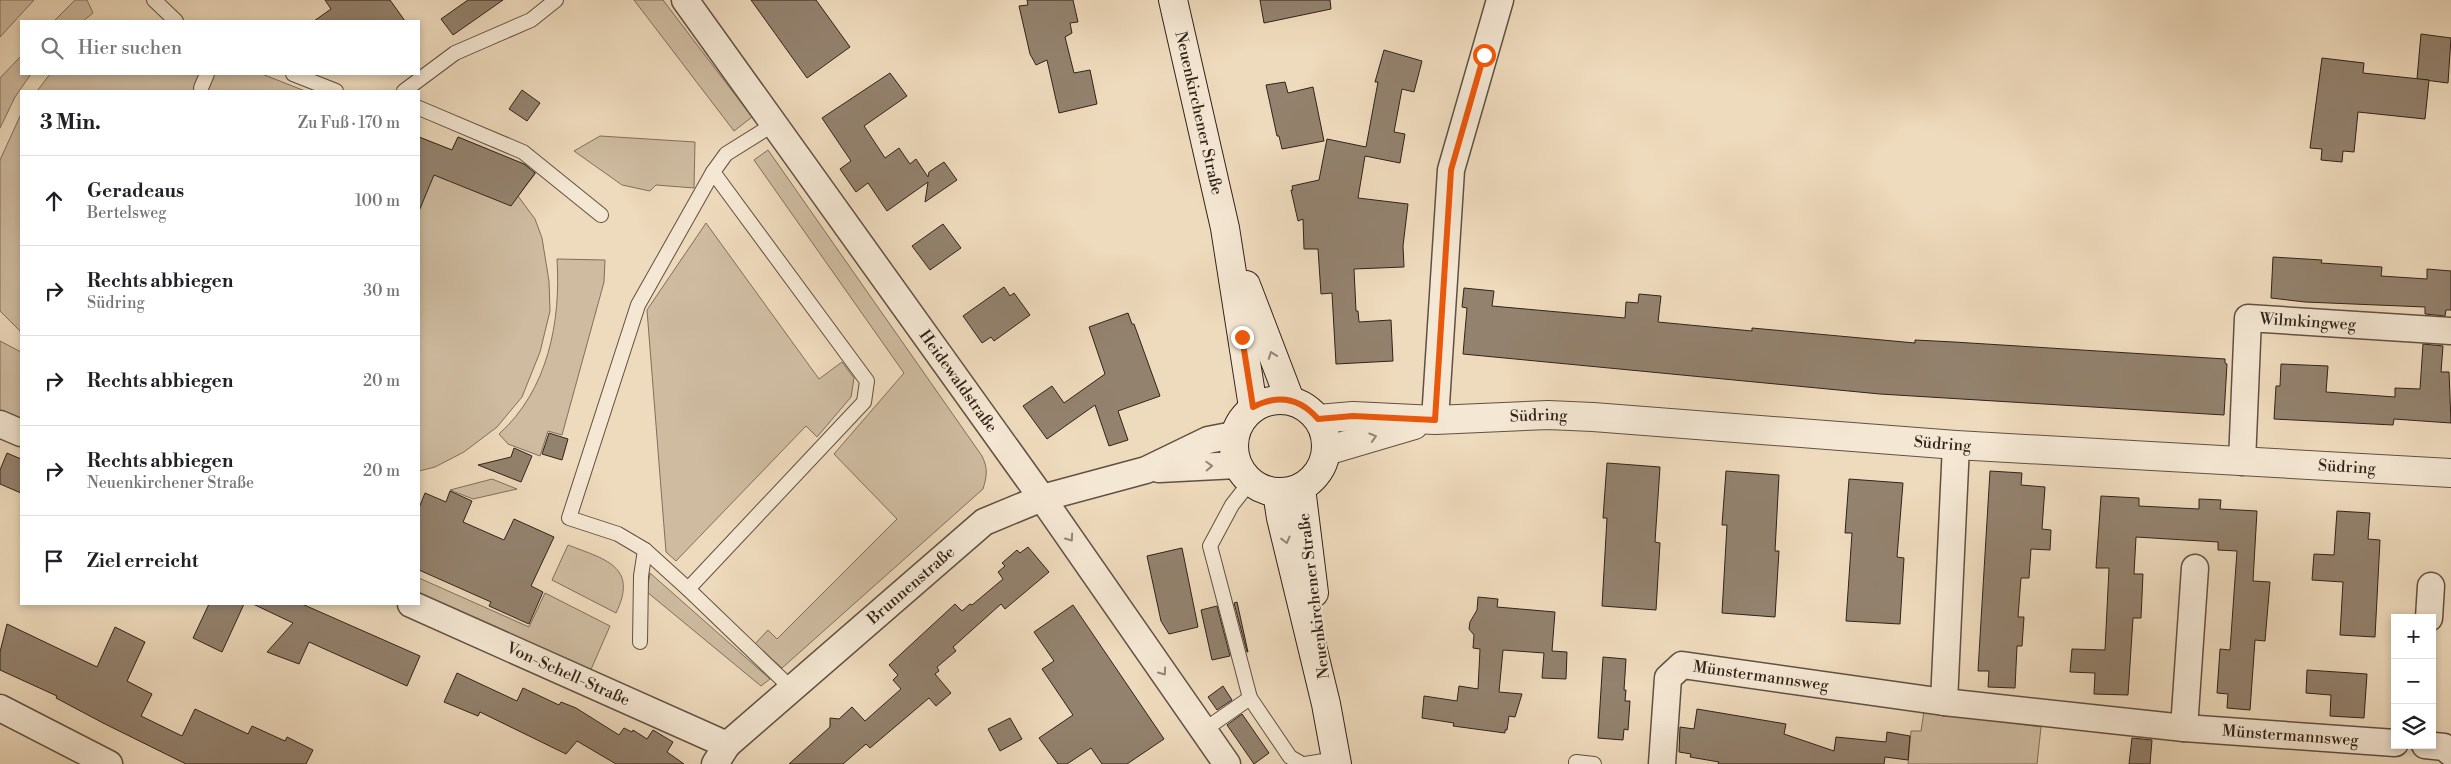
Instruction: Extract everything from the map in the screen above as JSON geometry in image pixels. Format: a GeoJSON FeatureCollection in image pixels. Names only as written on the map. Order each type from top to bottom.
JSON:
{"type":"FeatureCollection","features":[{"type":"Feature","properties":{"kind":"street","name":"Heidewaldstraße"},"geometry":{"type":"LineString","coordinates":[[686,0],[1042,498],[1227,764]]}},
{"type":"Feature","properties":{"kind":"street","name":"Neuenkirchener Straße"},"geometry":{"type":"LineString","coordinates":[[1173,0],[1224,228],[1253,407]]}},
{"type":"Feature","properties":{"kind":"street"},"geometry":{"type":"LineString","coordinates":[[1435,420],[1451,170],[1500,0]]}},
{"type":"Feature","properties":{"kind":"street","name":"Neuenkirchener Straße"},"geometry":{"type":"LineString","coordinates":[[1224,228],[1290,400]]}},
{"type":"Feature","properties":{"kind":"street","name":"Wilmkingweg"},"geometry":{"type":"LineString","coordinates":[[2242,462],[2248,318],[2451,331]]}},
{"type":"Feature","properties":{"kind":"street"},"geometry":{"type":"LineString","coordinates":[[1290,400],[1310,410],[1318,419],[1326,440],[1326,451],[1322,466],[1313,478],[1289,490],[1263,489],[1244,474],[1233,450],[1234,435],[1238,424],[1253,407],[1264,401],[1290,400]]}},
{"type":"Feature","properties":{"kind":"street","name":"Südring"},"geometry":{"type":"LineString","coordinates":[[1318,419],[1353,416],[1435,420],[1548,415],[1593,417],[1956,445],[2451,473]]}},
{"type":"Feature","properties":{"kind":"street","name":"Südring"},"geometry":{"type":"LineString","coordinates":[[1326,451],[1435,420]]}},
{"type":"Feature","properties":{"kind":"street"},"geometry":{"type":"LineString","coordinates":[[0,424],[20,433]]}},
{"type":"Feature","properties":{"kind":"street","name":"Brunnenstraße"},"geometry":{"type":"LineString","coordinates":[[721,755],[791,688],[984,522],[1042,498],[1146,470],[1208,440],[1234,435]]}},
{"type":"Feature","properties":{"kind":"street"},"geometry":{"type":"LineString","coordinates":[[1944,702],[1956,445]]}},
{"type":"Feature","properties":{"kind":"street","name":"Brunnenstraße"},"geometry":{"type":"LineString","coordinates":[[1146,470],[1244,474]]}},
{"type":"Feature","properties":{"kind":"street","name":"Neuenkirchener Straße"},"geometry":{"type":"LineString","coordinates":[[1289,490],[1337,761]]}},
{"type":"Feature","properties":{"kind":"street"},"geometry":{"type":"LineString","coordinates":[[2184,728],[2196,568]]}},
{"type":"Feature","properties":{"kind":"street"},"geometry":{"type":"LineString","coordinates":[[2429,614],[2431,586]]}},
{"type":"Feature","properties":{"kind":"street","name":"Von-Schell-Straße"},"geometry":{"type":"LineString","coordinates":[[413,605],[721,755]]}},
{"type":"Feature","properties":{"kind":"street","name":"Münstermannsweg"},"geometry":{"type":"LineString","coordinates":[[1662,764],[1668,678],[1682,665],[1944,702],[2184,728],[2391,743]]}},
{"type":"Feature","properties":{"kind":"street"},"geometry":{"type":"LineString","coordinates":[[0,708],[109,764]]}},
{"type":"Feature","properties":{"kind":"lane"},"geometry":{"type":"LineString","coordinates":[[154,0],[175,20]]}},
{"type":"Feature","properties":{"kind":"lane"},"geometry":{"type":"LineString","coordinates":[[405,90],[455,53],[530,20],[556,0]]}},
{"type":"Feature","properties":{"kind":"lane"},"geometry":{"type":"LineString","coordinates":[[202,88],[207,75]]}},
{"type":"Feature","properties":{"kind":"lane"},"geometry":{"type":"LineString","coordinates":[[296,75],[333,90]]}},
{"type":"Feature","properties":{"kind":"lane"},"geometry":{"type":"LineString","coordinates":[[420,108],[523,152],[601,216]]}},
{"type":"Feature","properties":{"kind":"lane"},"geometry":{"type":"LineString","coordinates":[[774,124],[726,154],[713,172],[638,305],[569,518],[618,534],[645,550],[791,688]]}},
{"type":"Feature","properties":{"kind":"lane"},"geometry":{"type":"LineString","coordinates":[[688,589],[864,402],[868,381],[713,172]]}},
{"type":"Feature","properties":{"kind":"lane"},"geometry":{"type":"LineString","coordinates":[[1244,474],[1232,505],[1210,546],[1250,698],[1290,757],[1303,764],[1337,761]]}},
{"type":"Feature","properties":{"kind":"lane"},"geometry":{"type":"LineString","coordinates":[[640,642],[641,576],[645,550]]}},
{"type":"Feature","properties":{"kind":"lane"},"geometry":{"type":"LineString","coordinates":[[1204,730],[1250,698]]}},
{"type":"Feature","properties":{"kind":"lane"},"geometry":{"type":"LineString","coordinates":[[1576,762],[1594,764]]}},
{"type":"Feature","properties":{"kind":"shaded area"},"geometry":{"type":"Polygon","coordinates":[[[0,0],[34,0],[0,37],[0,0]]]}},
{"type":"Feature","properties":{"kind":"shaded area"},"geometry":{"type":"Polygon","coordinates":[[[75,0],[87,0],[93,13],[84,20],[55,20],[75,0]]]}},
{"type":"Feature","properties":{"kind":"shaded area"},"geometry":{"type":"Polygon","coordinates":[[[634,0],[663,0],[752,117],[734,131],[634,0]]]}},
{"type":"Feature","properties":{"kind":"shaded area"},"geometry":{"type":"Polygon","coordinates":[[[20,57],[20,75],[30,75],[15,97],[0,128],[0,78],[20,57]]]}},
{"type":"Feature","properties":{"kind":"shaded area"},"geometry":{"type":"Polygon","coordinates":[[[49,75],[265,75],[302,90],[38,90],[49,75]]]}},
{"type":"Feature","properties":{"kind":"shaded area"},"geometry":{"type":"Polygon","coordinates":[[[20,116],[20,331],[0,311],[0,160],[20,116]]]}},
{"type":"Feature","properties":{"kind":"shaded area"},"geometry":{"type":"Polygon","coordinates":[[[600,136],[695,142],[694,188],[656,185],[650,191],[622,185],[574,151],[600,136]]]}},
{"type":"Feature","properties":{"kind":"shaded area"},"geometry":{"type":"Polygon","coordinates":[[[420,137],[452,150],[458,137],[538,170],[518,196],[535,219],[542,238],[549,281],[550,311],[540,352],[522,397],[497,427],[464,452],[435,467],[420,471],[420,137]]]}},
{"type":"Feature","properties":{"kind":"shaded area"},"geometry":{"type":"Polygon","coordinates":[[[768,150],[982,456],[986,472],[983,489],[782,668],[755,644],[768,630],[777,639],[897,519],[834,454],[904,373],[754,160],[768,150]]]}},
{"type":"Feature","properties":{"kind":"shaded area"},"geometry":{"type":"Polygon","coordinates":[[[706,223],[819,379],[842,362],[854,378],[851,397],[817,437],[806,426],[676,561],[666,552],[647,310],[706,223]]]}},
{"type":"Feature","properties":{"kind":"shaded area"},"geometry":{"type":"Polygon","coordinates":[[[557,259],[605,260],[604,282],[562,435],[548,431],[540,456],[508,444],[499,434],[516,416],[529,397],[540,376],[548,354],[557,307],[557,259]]]}},
{"type":"Feature","properties":{"kind":"shaded area"},"geometry":{"type":"Polygon","coordinates":[[[0,341],[20,351],[20,421],[0,412],[0,341]]]}},
{"type":"Feature","properties":{"kind":"shaded area"},"geometry":{"type":"Polygon","coordinates":[[[492,479],[517,489],[473,499],[450,490],[492,479]]]}},
{"type":"Feature","properties":{"kind":"shaded area"},"geometry":{"type":"Polygon","coordinates":[[[568,545],[605,560],[620,575],[623,585],[622,597],[616,613],[552,580],[568,545]]]}},
{"type":"Feature","properties":{"kind":"shaded area"},"geometry":{"type":"Polygon","coordinates":[[[650,573],[770,679],[761,686],[647,592],[650,573]]]}},
{"type":"Feature","properties":{"kind":"shaded area"},"geometry":{"type":"Polygon","coordinates":[[[420,578],[529,627],[545,593],[610,626],[589,674],[420,598],[420,578]]]}},
{"type":"Feature","properties":{"kind":"shaded area"},"geometry":{"type":"Polygon","coordinates":[[[1924,711],[2041,727],[2037,764],[1908,764],[1911,731],[1921,731],[1924,711]]]}},
{"type":"Feature","properties":{"kind":"building"},"geometry":{"type":"Polygon","coordinates":[[[325,0],[390,0],[404,20],[315,20],[331,9],[325,0]]]}},
{"type":"Feature","properties":{"kind":"building"},"geometry":{"type":"Polygon","coordinates":[[[468,0],[503,0],[453,35],[441,19],[468,0]]]}},
{"type":"Feature","properties":{"kind":"building"},"geometry":{"type":"Polygon","coordinates":[[[751,0],[816,0],[850,47],[807,78],[751,0]]]}},
{"type":"Feature","properties":{"kind":"building"},"geometry":{"type":"Polygon","coordinates":[[[1027,0],[1073,0],[1078,22],[1070,23],[1072,33],[1065,37],[1074,73],[1090,70],[1097,104],[1059,113],[1047,60],[1036,65],[1030,54],[1019,6],[1028,5],[1027,0]]]}},
{"type":"Feature","properties":{"kind":"building"},"geometry":{"type":"Polygon","coordinates":[[[1260,0],[1330,0],[1331,9],[1264,23],[1260,0]]]}},
{"type":"Feature","properties":{"kind":"building"},"geometry":{"type":"Polygon","coordinates":[[[2421,34],[2451,38],[2448,83],[2417,79],[2421,34]]]}},
{"type":"Feature","properties":{"kind":"building"},"geometry":{"type":"Polygon","coordinates":[[[1384,50],[1422,61],[1414,92],[1402,89],[1394,132],[1405,134],[1400,163],[1365,156],[1358,198],[1408,204],[1403,246],[1404,267],[1354,269],[1356,311],[1358,311],[1359,322],[1391,320],[1393,361],[1336,364],[1332,293],[1321,294],[1318,249],[1304,249],[1303,219],[1298,221],[1291,190],[1293,190],[1292,186],[1319,180],[1327,139],[1366,147],[1378,82],[1375,82],[1384,50]]]}},
{"type":"Feature","properties":{"kind":"building"},"geometry":{"type":"Polygon","coordinates":[[[2322,58],[2364,63],[2363,73],[2429,80],[2425,119],[2358,112],[2354,152],[2343,151],[2342,162],[2321,160],[2322,149],[2310,148],[2322,58]]]}},
{"type":"Feature","properties":{"kind":"building"},"geometry":{"type":"Polygon","coordinates":[[[890,73],[907,96],[864,126],[885,158],[899,148],[910,164],[916,159],[928,177],[929,172],[944,162],[957,180],[925,202],[928,182],[887,211],[868,183],[856,192],[840,169],[851,161],[822,118],[890,73]]]}},
{"type":"Feature","properties":{"kind":"building"},"geometry":{"type":"Polygon","coordinates":[[[1285,82],[1288,93],[1313,87],[1324,141],[1282,149],[1279,136],[1277,136],[1266,85],[1285,82]]]}},
{"type":"Feature","properties":{"kind":"building"},"geometry":{"type":"Polygon","coordinates":[[[522,90],[540,103],[527,121],[509,109],[522,90]]]}},
{"type":"Feature","properties":{"kind":"building"},"geometry":{"type":"Polygon","coordinates":[[[420,137],[452,150],[458,137],[524,164],[535,173],[511,206],[434,175],[420,209],[420,137]]]}},
{"type":"Feature","properties":{"kind":"building"},"geometry":{"type":"Polygon","coordinates":[[[943,224],[961,248],[930,270],[912,246],[943,224]]]}},
{"type":"Feature","properties":{"kind":"building"},"geometry":{"type":"Polygon","coordinates":[[[2273,257],[2322,260],[2321,263],[2382,267],[2381,276],[2427,279],[2427,269],[2451,271],[2451,310],[2446,310],[2445,316],[2425,314],[2425,307],[2305,302],[2271,298],[2273,257]]]}},
{"type":"Feature","properties":{"kind":"building"},"geometry":{"type":"Polygon","coordinates":[[[1004,287],[1010,296],[1014,293],[1030,315],[994,341],[991,337],[982,343],[963,316],[1004,287]]]}},
{"type":"Feature","properties":{"kind":"building"},"geometry":{"type":"Polygon","coordinates":[[[1464,288],[1494,291],[1492,306],[1625,318],[1626,302],[1638,303],[1639,294],[1661,296],[1658,322],[1752,331],[1752,328],[1915,343],[1915,340],[1954,342],[2225,359],[2227,364],[2224,415],[1880,394],[1463,354],[1467,308],[1462,307],[1464,288]]]}},
{"type":"Feature","properties":{"kind":"building"},"geometry":{"type":"Polygon","coordinates":[[[1128,313],[1132,324],[1134,324],[1160,396],[1118,411],[1128,440],[1109,446],[1095,405],[1047,439],[1023,406],[1052,386],[1064,403],[1105,374],[1089,327],[1128,313]]]}},
{"type":"Feature","properties":{"kind":"building"},"geometry":{"type":"Polygon","coordinates":[[[2423,344],[2443,346],[2441,372],[2449,372],[2451,423],[2394,419],[2393,425],[2274,419],[2276,386],[2280,386],[2281,364],[2328,366],[2326,392],[2395,397],[2395,388],[2420,389],[2423,344]]]}},
{"type":"Feature","properties":{"kind":"building"},"geometry":{"type":"Polygon","coordinates":[[[549,433],[568,439],[562,460],[542,454],[549,433]]]}},
{"type":"Feature","properties":{"kind":"building"},"geometry":{"type":"Polygon","coordinates":[[[514,448],[532,456],[521,482],[478,465],[511,457],[514,448]]]}},
{"type":"Feature","properties":{"kind":"building"},"geometry":{"type":"Polygon","coordinates":[[[7,453],[20,459],[20,493],[0,484],[0,470],[7,453]]]}},
{"type":"Feature","properties":{"kind":"building"},"geometry":{"type":"Polygon","coordinates":[[[1607,463],[1660,467],[1655,542],[1660,543],[1656,610],[1602,606],[1607,518],[1603,518],[1607,463]]]}},
{"type":"Feature","properties":{"kind":"building"},"geometry":{"type":"Polygon","coordinates":[[[1726,471],[1779,475],[1775,551],[1779,551],[1775,617],[1722,613],[1727,525],[1722,525],[1726,471]]]}},
{"type":"Feature","properties":{"kind":"building"},"geometry":{"type":"Polygon","coordinates":[[[1990,471],[2022,473],[2021,485],[2045,487],[2042,529],[2051,530],[2050,550],[2031,549],[2029,578],[2021,578],[2018,617],[2024,617],[2022,646],[2017,646],[2015,688],[1988,687],[1989,671],[1978,671],[1990,471]]]}},
{"type":"Feature","properties":{"kind":"building"},"geometry":{"type":"Polygon","coordinates":[[[1849,479],[1903,483],[1897,557],[1904,558],[1900,624],[1846,621],[1852,533],[1845,533],[1849,479]]]}},
{"type":"Feature","properties":{"kind":"building"},"geometry":{"type":"Polygon","coordinates":[[[450,491],[472,501],[463,522],[504,540],[514,519],[554,537],[531,586],[543,592],[529,624],[489,606],[491,602],[420,570],[420,506],[425,493],[446,502],[450,491]]]}},
{"type":"Feature","properties":{"kind":"building"},"geometry":{"type":"Polygon","coordinates":[[[2101,496],[2139,498],[2139,506],[2199,509],[2199,499],[2221,500],[2220,509],[2257,511],[2253,581],[2270,582],[2265,641],[2255,640],[2250,710],[2227,708],[2228,694],[2217,693],[2220,649],[2230,650],[2237,551],[2218,550],[2218,542],[2136,537],[2134,574],[2143,574],[2141,618],[2133,618],[2128,695],[2094,694],[2095,673],[2070,672],[2072,649],[2105,650],[2109,568],[2096,568],[2101,496]]]}},
{"type":"Feature","properties":{"kind":"building"},"geometry":{"type":"Polygon","coordinates":[[[2337,511],[2370,513],[2368,539],[2380,540],[2375,637],[2340,635],[2343,582],[2312,580],[2314,554],[2334,555],[2337,511]]]}},
{"type":"Feature","properties":{"kind":"building"},"geometry":{"type":"Polygon","coordinates":[[[1028,547],[1049,572],[1005,609],[1001,604],[953,647],[956,651],[937,667],[939,671],[935,674],[951,693],[936,706],[929,698],[870,748],[866,744],[843,764],[789,764],[830,727],[830,718],[839,719],[852,707],[865,721],[901,689],[893,680],[898,675],[889,665],[955,604],[962,611],[1003,579],[998,572],[1005,566],[1002,563],[1017,550],[1020,553],[1028,547]]]}},
{"type":"Feature","properties":{"kind":"building"},"geometry":{"type":"Polygon","coordinates":[[[1182,548],[1198,627],[1169,634],[1161,621],[1147,556],[1182,548]]]}},
{"type":"Feature","properties":{"kind":"building"},"geometry":{"type":"Polygon","coordinates":[[[1478,597],[1498,599],[1497,607],[1555,612],[1552,651],[1567,652],[1566,679],[1542,678],[1544,653],[1503,650],[1499,692],[1522,694],[1515,717],[1509,716],[1505,733],[1453,726],[1454,723],[1422,718],[1424,696],[1457,701],[1459,686],[1478,689],[1480,649],[1473,648],[1474,635],[1469,629],[1470,622],[1477,610],[1478,597]]]}},
{"type":"Feature","properties":{"kind":"building"},"geometry":{"type":"Polygon","coordinates":[[[1237,602],[1248,652],[1234,603],[1237,602]]]}},
{"type":"Feature","properties":{"kind":"building"},"geometry":{"type":"Polygon","coordinates":[[[209,605],[244,605],[222,652],[193,638],[209,605]]]}},
{"type":"Feature","properties":{"kind":"building"},"geometry":{"type":"Polygon","coordinates":[[[255,605],[304,605],[420,656],[407,686],[309,642],[299,664],[267,652],[293,623],[255,605]]]}},
{"type":"Feature","properties":{"kind":"building"},"geometry":{"type":"Polygon","coordinates":[[[1073,605],[1164,739],[1127,764],[1102,764],[1091,748],[1067,764],[1058,764],[1039,738],[1073,715],[1042,669],[1054,661],[1034,632],[1073,605]]]}},
{"type":"Feature","properties":{"kind":"building"},"geometry":{"type":"Polygon","coordinates":[[[1217,606],[1230,656],[1212,660],[1201,610],[1217,606]]]}},
{"type":"Feature","properties":{"kind":"building"},"geometry":{"type":"Polygon","coordinates":[[[7,624],[97,667],[115,627],[145,642],[127,681],[152,694],[141,716],[182,736],[195,709],[248,734],[252,726],[285,741],[287,737],[313,750],[306,764],[186,764],[103,723],[56,698],[57,696],[0,670],[0,652],[7,624]]]}},
{"type":"Feature","properties":{"kind":"building"},"geometry":{"type":"Polygon","coordinates":[[[1603,657],[1626,659],[1625,701],[1630,701],[1628,730],[1624,729],[1623,740],[1598,738],[1603,657]]]}},
{"type":"Feature","properties":{"kind":"building"},"geometry":{"type":"Polygon","coordinates":[[[2307,670],[2367,674],[2364,718],[2330,716],[2331,695],[2306,693],[2307,670]]]}},
{"type":"Feature","properties":{"kind":"building"},"geometry":{"type":"Polygon","coordinates":[[[457,673],[517,701],[523,688],[559,705],[561,702],[576,708],[619,735],[624,728],[632,732],[633,730],[647,739],[653,730],[673,742],[667,752],[684,764],[616,764],[577,741],[566,754],[480,712],[478,716],[444,702],[457,673]]]}},
{"type":"Feature","properties":{"kind":"building"},"geometry":{"type":"Polygon","coordinates":[[[1223,686],[1232,700],[1217,710],[1208,697],[1223,686]]]}},
{"type":"Feature","properties":{"kind":"building"},"geometry":{"type":"Polygon","coordinates":[[[1697,709],[1786,724],[1784,734],[1834,751],[1836,737],[1886,742],[1887,732],[1910,736],[1908,760],[1885,757],[1884,764],[1718,764],[1719,762],[1690,757],[1691,754],[1679,752],[1680,727],[1694,729],[1697,709]]]}},
{"type":"Feature","properties":{"kind":"building"},"geometry":{"type":"Polygon","coordinates":[[[1242,714],[1269,753],[1254,764],[1227,725],[1242,714]]]}},
{"type":"Feature","properties":{"kind":"building"},"geometry":{"type":"Polygon","coordinates":[[[1010,718],[1022,739],[1000,751],[988,729],[1010,718]]]}},
{"type":"Feature","properties":{"kind":"building"},"geometry":{"type":"Polygon","coordinates":[[[2132,738],[2152,740],[2150,764],[2129,764],[2132,738]]]}},
{"type":"Feature","properties":{"kind":"route"},"geometry":{"type":"LineString","coordinates":[[1242,337],[1253,407],[1264,401],[1277,399],[1290,400],[1301,404],[1318,419],[1353,416],[1406,417],[1435,420],[1451,170],[1484,55]]}}]}
